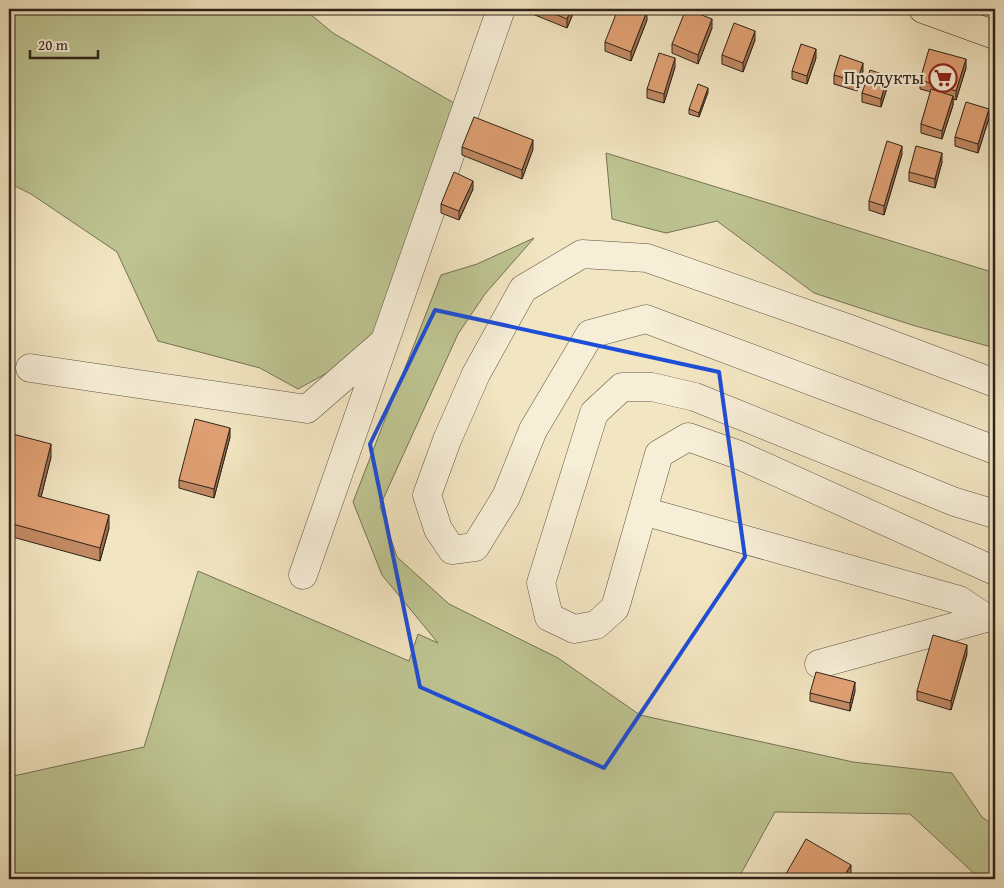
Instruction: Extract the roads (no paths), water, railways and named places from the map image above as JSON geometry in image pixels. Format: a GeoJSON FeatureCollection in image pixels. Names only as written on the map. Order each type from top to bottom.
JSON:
{"type":"FeatureCollection","features":[{"type":"Feature","properties":{"kind":"main road"},"geometry":{"type":"LineString","coordinates":[[923,9],[995,35]]}},
{"type":"Feature","properties":{"kind":"street"},"geometry":{"type":"LineString","coordinates":[[303,576],[502,9]]}},
{"type":"Feature","properties":{"kind":"street"},"geometry":{"type":"LineString","coordinates":[[995,383],[844,326],[647,258],[582,254],[523,289],[476,374],[447,440],[427,495],[438,529],[452,550],[475,548],[506,496],[534,430],[590,334],[646,319],[995,450]]}},
{"type":"Feature","properties":{"kind":"street"},"geometry":{"type":"LineString","coordinates":[[30,368],[307,409],[385,342]]}},
{"type":"Feature","properties":{"kind":"street"},"geometry":{"type":"LineString","coordinates":[[995,514],[954,502],[695,397],[652,387],[622,387],[594,413],[542,583],[548,616],[574,629],[596,625],[615,608],[659,454],[688,436],[739,455],[995,571]]}},
{"type":"Feature","properties":{"kind":"street"},"geometry":{"type":"LineString","coordinates":[[643,511],[959,600],[991,618]]}},
{"type":"Feature","properties":{"kind":"street"},"geometry":{"type":"LineString","coordinates":[[819,664],[991,618]]}},
{"type":"Feature","properties":{"kind":"place","name":"Продукты"},"geometry":{"type":"Point","coordinates":[943,78]}}]}
